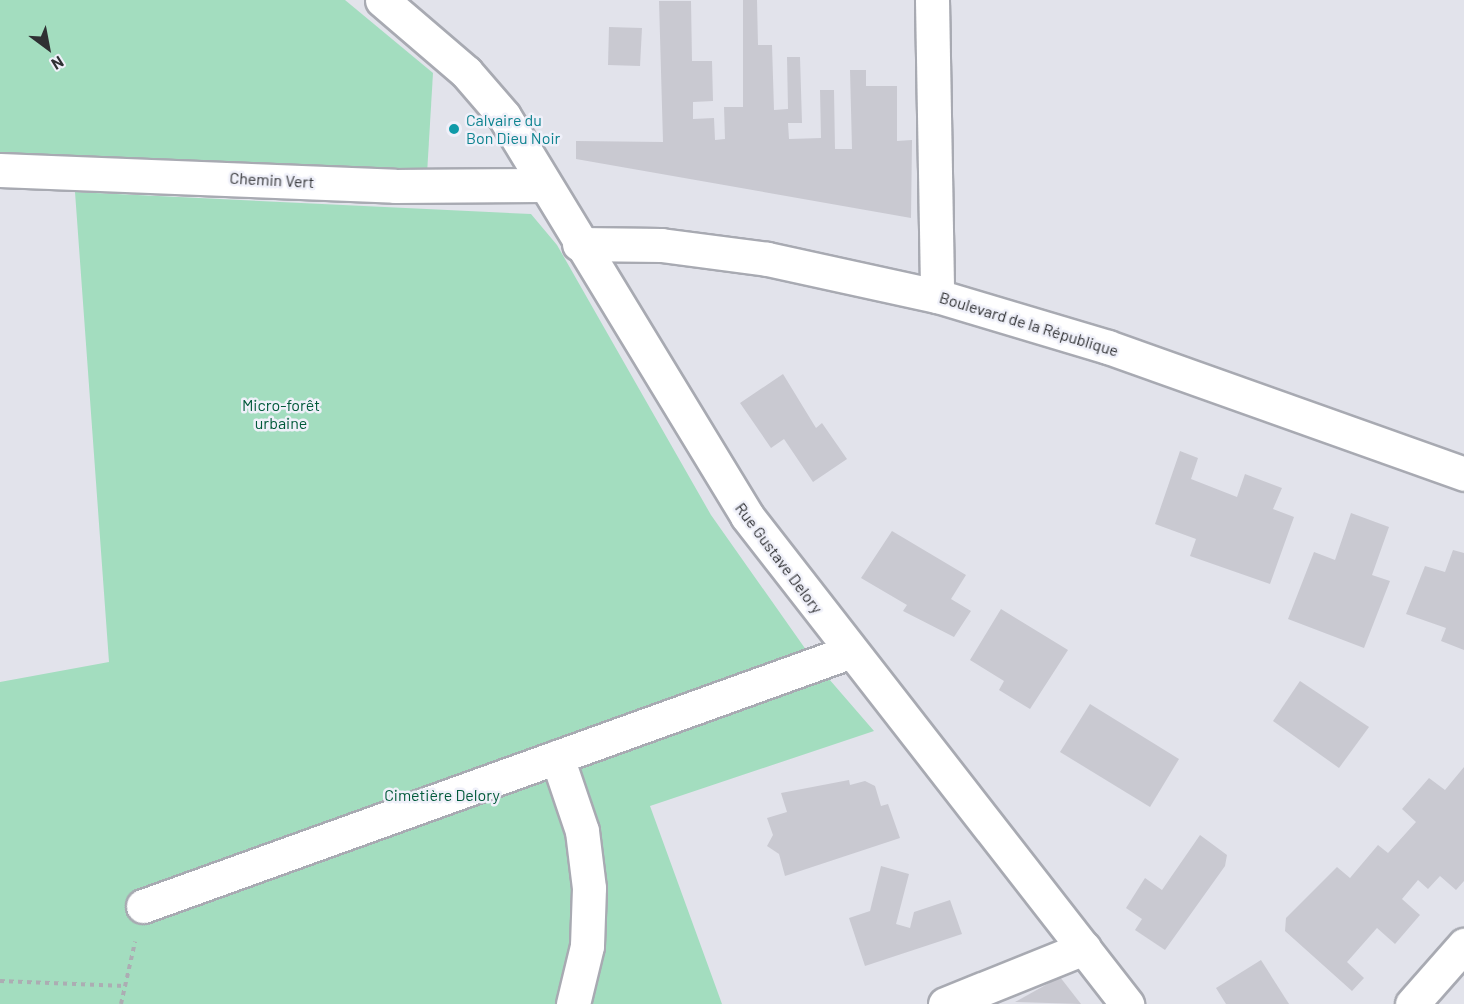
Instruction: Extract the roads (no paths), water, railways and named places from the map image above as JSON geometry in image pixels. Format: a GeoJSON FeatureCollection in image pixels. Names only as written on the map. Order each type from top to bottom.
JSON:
{"type":"FeatureCollection","features":[{"type":"Feature","properties":{"kind":"street"},"geometry":{"type":"LineString","coordinates":[[932,0],[937,296]]}},
{"type":"Feature","properties":{"kind":"street","name":"Rue Gustave Delory"},"geometry":{"type":"LineString","coordinates":[[396,4],[466,72],[518,137],[579,243],[747,516],[849,652],[1127,1004]]}},
{"type":"Feature","properties":{"kind":"street","name":"Chemin Vert"},"geometry":{"type":"LineString","coordinates":[[0,170],[395,186],[545,185]]}},
{"type":"Feature","properties":{"kind":"street","name":"Boulevard de la République"},"geometry":{"type":"LineString","coordinates":[[579,243],[661,245],[767,259],[937,296],[1108,347],[1464,474]]}},
{"type":"Feature","properties":{"kind":"street"},"geometry":{"type":"LineString","coordinates":[[143,906],[849,652]]}},
{"type":"Feature","properties":{"kind":"street"},"geometry":{"type":"LineString","coordinates":[[557,757],[582,831],[589,888],[587,946],[573,1004]]}},
{"type":"Feature","properties":{"kind":"street"},"geometry":{"type":"LineString","coordinates":[[1412,1004],[1464,945]]}},
{"type":"Feature","properties":{"kind":"street"},"geometry":{"type":"LineString","coordinates":[[945,1004],[1084,948]]}},
{"type":"Feature","properties":{"kind":"place","name":"Calvaire du Bon Dieu Noir"},"geometry":{"type":"Point","coordinates":[454,129]}},
{"type":"Feature","properties":{"kind":"park label","name":"Micro-forêt urbaine"},"geometry":{"type":"Point","coordinates":[281,414]}},
{"type":"Feature","properties":{"kind":"park label","name":"Cimetière Delory"},"geometry":{"type":"Point","coordinates":[442,795]}}]}
